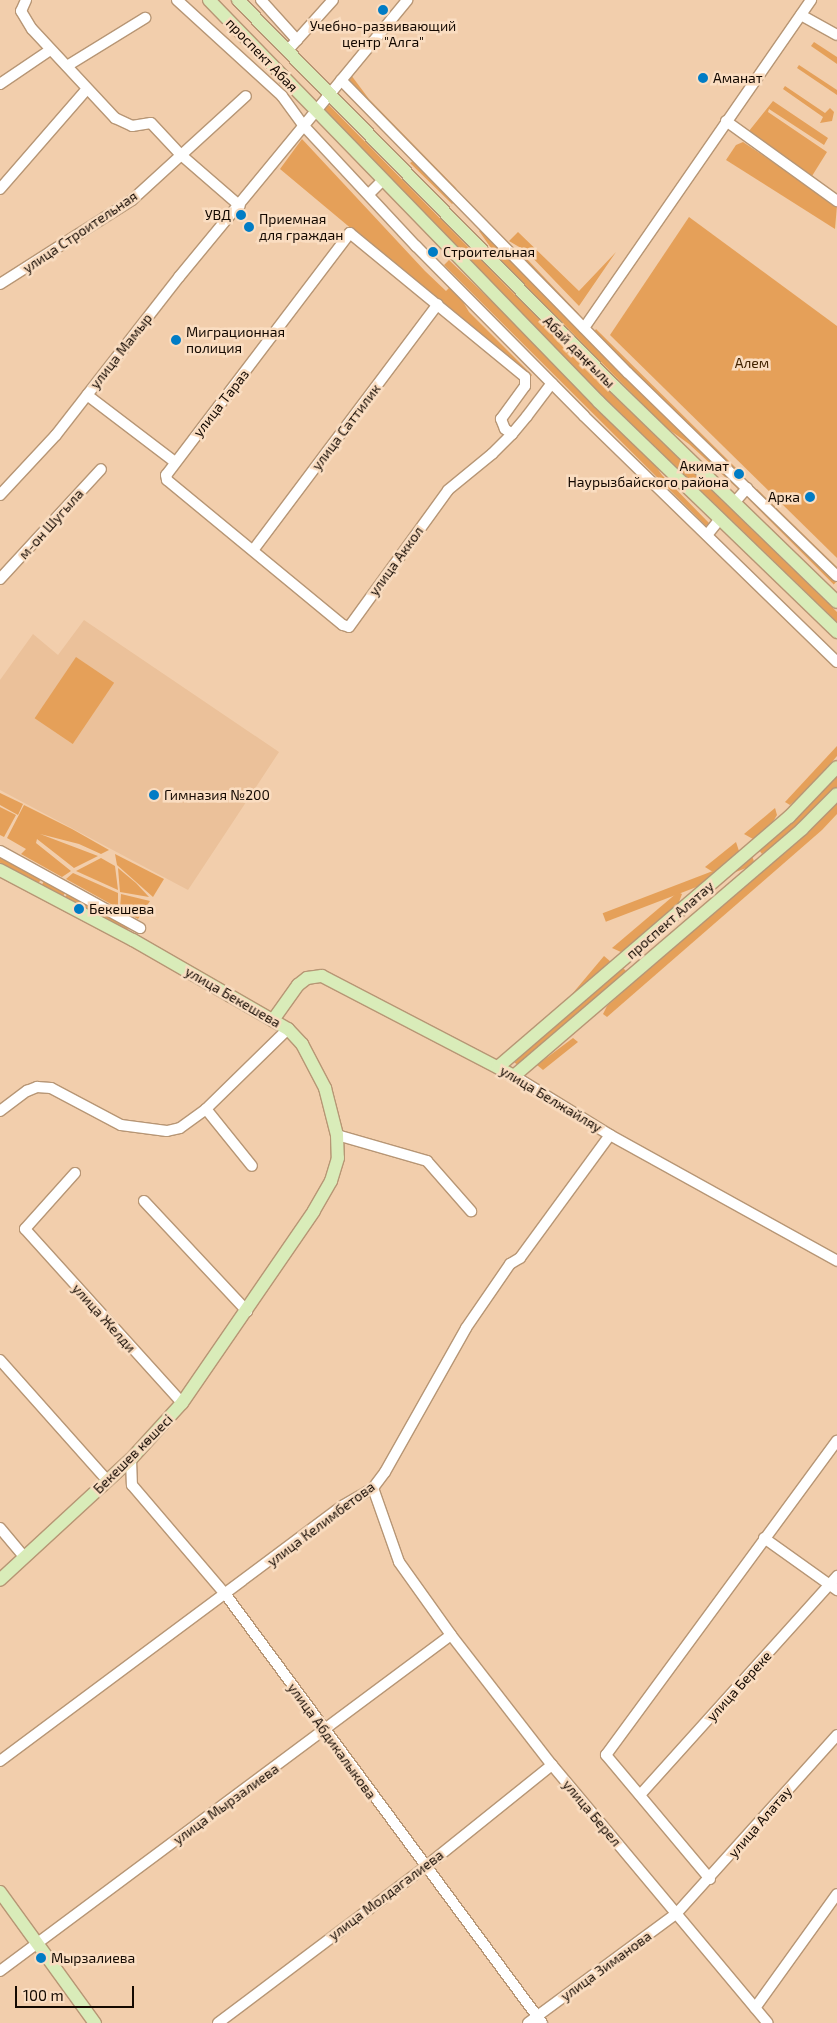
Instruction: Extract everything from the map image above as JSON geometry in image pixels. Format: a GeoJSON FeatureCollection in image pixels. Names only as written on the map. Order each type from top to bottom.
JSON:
{"type":"FeatureCollection","features":[{"type":"Feature","properties":{"kind":"main road","name":"проспект Абая"},"geometry":{"type":"LineString","coordinates":[[209,0],[382,181],[599,402],[837,632]]}},
{"type":"Feature","properties":{"kind":"main road","name":"проспект Абая"},"geometry":{"type":"LineString","coordinates":[[238,0],[329,94]]}},
{"type":"Feature","properties":{"kind":"main road","name":"Абай даңғылы"},"geometry":{"type":"LineString","coordinates":[[329,94],[614,386],[837,602]]}},
{"type":"Feature","properties":{"kind":"main road","name":"проспект Алатау"},"geometry":{"type":"LineString","coordinates":[[498,1068],[789,817],[837,767]]}},
{"type":"Feature","properties":{"kind":"main road","name":"проспект Алатау"},"geometry":{"type":"LineString","coordinates":[[514,1076],[763,862],[837,794]]}},
{"type":"Feature","properties":{"kind":"main road"},"geometry":{"type":"LineString","coordinates":[[750,850],[763,862]]}},
{"type":"Feature","properties":{"kind":"main road","name":"улица Бекешева"},"geometry":{"type":"LineString","coordinates":[[0,870],[133,940],[273,1020],[288,1029],[302,1044],[325,1088],[337,1135],[338,1158],[331,1181],[247,1311]]}},
{"type":"Feature","properties":{"kind":"main road"},"geometry":{"type":"LineString","coordinates":[[622,962],[634,973]]}},
{"type":"Feature","properties":{"kind":"main road","name":"улица Белжайляу"},"geometry":{"type":"LineString","coordinates":[[273,1020],[298,985],[307,978],[322,976],[514,1076]]}},
{"type":"Feature","properties":{"kind":"main road","name":"Бекешев көшесі"},"geometry":{"type":"LineString","coordinates":[[0,1580],[131,1459],[182,1403],[247,1311]]}},
{"type":"Feature","properties":{"kind":"main road"},"geometry":{"type":"LineString","coordinates":[[0,1892],[95,2023]]}},
{"type":"Feature","properties":{"kind":"street"},"geometry":{"type":"LineString","coordinates":[[26,0],[21,11],[23,16],[86,90],[123,125],[150,123],[180,154],[240,206]]}},
{"type":"Feature","properties":{"kind":"street"},"geometry":{"type":"LineString","coordinates":[[177,0],[282,96],[303,125],[552,383],[837,662]]}},
{"type":"Feature","properties":{"kind":"street"},"geometry":{"type":"LineString","coordinates":[[261,0],[298,40]]}},
{"type":"Feature","properties":{"kind":"street"},"geometry":{"type":"LineString","coordinates":[[288,50],[334,0]]}},
{"type":"Feature","properties":{"kind":"street"},"geometry":{"type":"LineString","coordinates":[[315,111],[407,0]]}},
{"type":"Feature","properties":{"kind":"street"},"geometry":{"type":"LineString","coordinates":[[584,328],[726,121],[812,0]]}},
{"type":"Feature","properties":{"kind":"street"},"geometry":{"type":"LineString","coordinates":[[801,15],[837,35]]}},
{"type":"Feature","properties":{"kind":"street"},"geometry":{"type":"LineString","coordinates":[[67,66],[146,18]]}},
{"type":"Feature","properties":{"kind":"street"},"geometry":{"type":"LineString","coordinates":[[0,84],[50,50]]}},
{"type":"Feature","properties":{"kind":"street"},"geometry":{"type":"LineString","coordinates":[[341,80],[584,328],[837,576]]}},
{"type":"Feature","properties":{"kind":"street"},"geometry":{"type":"LineString","coordinates":[[0,189],[86,90]]}},
{"type":"Feature","properties":{"kind":"street","name":"улица Строительная"},"geometry":{"type":"LineString","coordinates":[[0,284],[132,200],[180,154],[246,96]]}},
{"type":"Feature","properties":{"kind":"street","name":"улица Мамыр"},"geometry":{"type":"LineString","coordinates":[[0,495],[87,395],[179,277],[240,206],[315,111]]}},
{"type":"Feature","properties":{"kind":"street"},"geometry":{"type":"LineString","coordinates":[[726,121],[837,201]]}},
{"type":"Feature","properties":{"kind":"street"},"geometry":{"type":"LineString","coordinates":[[398,166],[411,153]]}},
{"type":"Feature","properties":{"kind":"street"},"geometry":{"type":"LineString","coordinates":[[369,194],[382,181]]}},
{"type":"Feature","properties":{"kind":"street","name":"улица Тараз"},"geometry":{"type":"LineString","coordinates":[[254,549],[167,480],[166,475],[175,462],[347,234],[353,234],[438,304]]}},
{"type":"Feature","properties":{"kind":"street"},"geometry":{"type":"LineString","coordinates":[[438,304],[525,377],[525,386],[502,414],[502,424],[512,434],[552,383]]}},
{"type":"Feature","properties":{"kind":"street","name":"улица Саттилик"},"geometry":{"type":"LineString","coordinates":[[254,549],[438,304]]}},
{"type":"Feature","properties":{"kind":"street"},"geometry":{"type":"LineString","coordinates":[[87,395],[175,462]]}},
{"type":"Feature","properties":{"kind":"street","name":"улица Аккол"},"geometry":{"type":"LineString","coordinates":[[254,549],[343,625],[349,627],[448,490],[481,464],[512,434]]}},
{"type":"Feature","properties":{"kind":"street","name":"м-он Шугыла"},"geometry":{"type":"LineString","coordinates":[[0,580],[101,469]]}},
{"type":"Feature","properties":{"kind":"street"},"geometry":{"type":"LineString","coordinates":[[734,503],[747,488]]}},
{"type":"Feature","properties":{"kind":"street"},"geometry":{"type":"LineString","coordinates":[[707,535],[720,519]]}},
{"type":"Feature","properties":{"kind":"street"},"geometry":{"type":"LineString","coordinates":[[0,850],[140,928]]}},
{"type":"Feature","properties":{"kind":"street"},"geometry":{"type":"LineString","coordinates":[[0,1111],[37,1087],[51,1088],[121,1125],[168,1131],[180,1128],[206,1109],[288,1029]]}},
{"type":"Feature","properties":{"kind":"street","name":"улица Белжайляу"},"geometry":{"type":"LineString","coordinates":[[514,1076],[610,1135],[837,1261]]}},
{"type":"Feature","properties":{"kind":"street"},"geometry":{"type":"LineString","coordinates":[[206,1109],[252,1166]]}},
{"type":"Feature","properties":{"kind":"street"},"geometry":{"type":"LineString","coordinates":[[337,1135],[427,1161],[471,1211]]}},
{"type":"Feature","properties":{"kind":"street","name":"улица Келимбетова"},"geometry":{"type":"LineString","coordinates":[[0,1761],[226,1595],[342,1506],[373,1488],[385,1472],[466,1328],[510,1264],[520,1258],[610,1135]]}},
{"type":"Feature","properties":{"kind":"street","name":"улица Желди"},"geometry":{"type":"LineString","coordinates":[[75,1173],[26,1224],[27,1234],[182,1403]]}},
{"type":"Feature","properties":{"kind":"street"},"geometry":{"type":"LineString","coordinates":[[144,1201],[247,1311]]}},
{"type":"Feature","properties":{"kind":"street"},"geometry":{"type":"LineString","coordinates":[[0,1360],[107,1480]]}},
{"type":"Feature","properties":{"kind":"street"},"geometry":{"type":"LineString","coordinates":[[710,1879],[606,1755],[837,1441]]}},
{"type":"Feature","properties":{"kind":"street","name":"улица Абдикалыкова"},"geometry":{"type":"LineString","coordinates":[[131,1459],[132,1485],[226,1595],[324,1731],[540,2020]]}},
{"type":"Feature","properties":{"kind":"street","name":"улица Берел"},"geometry":{"type":"LineString","coordinates":[[373,1488],[399,1562],[451,1635],[552,1765],[679,1911],[768,2023]]}},
{"type":"Feature","properties":{"kind":"street"},"geometry":{"type":"LineString","coordinates":[[0,1528],[24,1557]]}},
{"type":"Feature","properties":{"kind":"street"},"geometry":{"type":"LineString","coordinates":[[764,1538],[833,1587]]}},
{"type":"Feature","properties":{"kind":"street","name":"улица Береке"},"geometry":{"type":"LineString","coordinates":[[640,1795],[833,1587],[837,1576]]}},
{"type":"Feature","properties":{"kind":"street","name":"улица Мырзалиева"},"geometry":{"type":"LineString","coordinates":[[0,1971],[451,1635]]}},
{"type":"Feature","properties":{"kind":"street","name":"улица Алатау"},"geometry":{"type":"LineString","coordinates":[[679,1911],[710,1879],[837,1736]]}},
{"type":"Feature","properties":{"kind":"street","name":"улица Молдагалиева"},"geometry":{"type":"LineString","coordinates":[[218,2023],[425,1867],[552,1765]]}},
{"type":"Feature","properties":{"kind":"street"},"geometry":{"type":"LineString","coordinates":[[755,2008],[837,1894]]}},
{"type":"Feature","properties":{"kind":"street","name":"улица Зиманова"},"geometry":{"type":"LineString","coordinates":[[528,2023],[540,2020],[679,1911]]}},
{"type":"Feature","properties":{"kind":"shaded area"},"geometry":{"type":"Polygon","coordinates":[[[84,620],[279,752],[188,890],[0,790],[0,680],[33,634],[58,655],[84,620]]]}},
{"type":"Feature","properties":{"kind":"green space"},"geometry":{"type":"Polygon","coordinates":[[[814,42],[837,57],[837,64],[811,46],[814,42]]]}},
{"type":"Feature","properties":{"kind":"green space"},"geometry":{"type":"Polygon","coordinates":[[[799,65],[837,90],[837,95],[797,68],[799,65]]]}},
{"type":"Feature","properties":{"kind":"green space"},"geometry":{"type":"Polygon","coordinates":[[[351,75],[369,99],[456,188],[459,196],[354,89],[348,79],[351,75]]]}},
{"type":"Feature","properties":{"kind":"green space"},"geometry":{"type":"Polygon","coordinates":[[[785,86],[825,113],[830,108],[834,112],[832,121],[820,123],[823,117],[783,89],[785,86]]]}},
{"type":"Feature","properties":{"kind":"green space"},"geometry":{"type":"Polygon","coordinates":[[[773,101],[828,138],[824,145],[769,109],[768,112],[827,152],[812,176],[749,131],[773,101]]]}},
{"type":"Feature","properties":{"kind":"green space"},"geometry":{"type":"Polygon","coordinates":[[[329,105],[609,391],[837,612],[837,622],[604,397],[431,222],[324,110],[329,105]]]}},
{"type":"Feature","properties":{"kind":"green space"},"geometry":{"type":"Polygon","coordinates":[[[302,139],[425,271],[446,291],[450,287],[459,295],[469,312],[532,375],[530,378],[280,169],[302,139]]]}},
{"type":"Feature","properties":{"kind":"green space"},"geometry":{"type":"Polygon","coordinates":[[[743,142],[837,205],[835,229],[726,160],[736,145],[743,142]]]}},
{"type":"Feature","properties":{"kind":"green space"},"geometry":{"type":"Polygon","coordinates":[[[417,161],[456,201],[452,204],[410,163],[417,161]]]}},
{"type":"Feature","properties":{"kind":"green space","name":"Алем"},"geometry":{"type":"Polygon","coordinates":[[[689,217],[837,326],[837,558],[610,335],[689,217]]]}},
{"type":"Feature","properties":{"kind":"green space"},"geometry":{"type":"Polygon","coordinates":[[[482,229],[740,486],[738,489],[689,444],[664,426],[496,255],[479,231],[482,229]]]}},
{"type":"Feature","properties":{"kind":"green space"},"geometry":{"type":"Polygon","coordinates":[[[518,232],[579,291],[616,252],[579,306],[526,251],[509,241],[518,232]]]}},
{"type":"Feature","properties":{"kind":"green space"},"geometry":{"type":"Polygon","coordinates":[[[511,250],[526,258],[579,314],[572,313],[511,250]]]}},
{"type":"Feature","properties":{"kind":"green space"},"geometry":{"type":"Polygon","coordinates":[[[449,260],[642,447],[662,475],[709,523],[706,526],[444,265],[449,260]]]}},
{"type":"Feature","properties":{"kind":"green space"},"geometry":{"type":"Polygon","coordinates":[[[596,329],[737,469],[734,472],[594,332],[596,329]]]}},
{"type":"Feature","properties":{"kind":"green space"},"geometry":{"type":"Polygon","coordinates":[[[757,489],[837,567],[837,572],[755,491],[757,489]]]}},
{"type":"Feature","properties":{"kind":"green space"},"geometry":{"type":"Polygon","coordinates":[[[751,496],[837,582],[834,584],[748,499],[751,496]]]}},
{"type":"Feature","properties":{"kind":"green space"},"geometry":{"type":"Polygon","coordinates":[[[76,657],[114,683],[73,744],[35,718],[76,657]]]}},
{"type":"Feature","properties":{"kind":"green space"},"geometry":{"type":"Polygon","coordinates":[[[837,746],[837,756],[825,770],[790,805],[785,802],[837,746]]]}},
{"type":"Feature","properties":{"kind":"green space"},"geometry":{"type":"Polygon","coordinates":[[[837,775],[837,787],[830,795],[799,825],[762,854],[759,850],[837,775]]]}},
{"type":"Feature","properties":{"kind":"green space"},"geometry":{"type":"Polygon","coordinates":[[[0,793],[23,804],[18,815],[0,805],[0,793]]]}},
{"type":"Feature","properties":{"kind":"green space"},"geometry":{"type":"Polygon","coordinates":[[[837,802],[837,814],[822,830],[607,1017],[603,1014],[607,1006],[837,802]]]}},
{"type":"Feature","properties":{"kind":"green space"},"geometry":{"type":"Polygon","coordinates":[[[24,805],[109,850],[101,854],[79,844],[40,834],[98,856],[74,868],[37,839],[36,843],[71,871],[62,877],[21,854],[26,849],[7,838],[24,805]]]}},
{"type":"Feature","properties":{"kind":"green space"},"geometry":{"type":"Polygon","coordinates":[[[0,807],[16,815],[4,837],[0,835],[0,807]]]}},
{"type":"Feature","properties":{"kind":"green space"},"geometry":{"type":"Polygon","coordinates":[[[775,808],[777,815],[771,825],[753,839],[744,834],[775,808]]]}},
{"type":"Feature","properties":{"kind":"green space"},"geometry":{"type":"Polygon","coordinates":[[[736,842],[739,851],[723,866],[713,872],[705,867],[736,842]]]}},
{"type":"Feature","properties":{"kind":"green space"},"geometry":{"type":"Polygon","coordinates":[[[115,854],[164,879],[153,897],[117,865],[115,854]]]}},
{"type":"Feature","properties":{"kind":"green space"},"geometry":{"type":"Polygon","coordinates":[[[0,856],[41,879],[38,884],[0,863],[0,856]]]}},
{"type":"Feature","properties":{"kind":"green space"},"geometry":{"type":"Polygon","coordinates":[[[752,856],[755,864],[606,922],[603,913],[752,856]]]}},
{"type":"Feature","properties":{"kind":"green space"},"geometry":{"type":"Polygon","coordinates":[[[101,858],[115,866],[118,890],[76,871],[101,858]]]}},
{"type":"Feature","properties":{"kind":"green space"},"geometry":{"type":"Polygon","coordinates":[[[118,868],[136,883],[149,897],[120,892],[118,868]]]}},
{"type":"Feature","properties":{"kind":"green space"},"geometry":{"type":"Polygon","coordinates":[[[73,873],[118,893],[118,908],[66,879],[73,873]]]}},
{"type":"Feature","properties":{"kind":"green space"},"geometry":{"type":"Polygon","coordinates":[[[44,881],[65,893],[63,896],[42,884],[44,881]]]}},
{"type":"Feature","properties":{"kind":"green space"},"geometry":{"type":"Polygon","coordinates":[[[678,892],[682,894],[676,910],[628,948],[621,952],[612,948],[678,892]]]}},
{"type":"Feature","properties":{"kind":"green space"},"geometry":{"type":"Polygon","coordinates":[[[67,894],[127,927],[130,933],[65,898],[67,894]]]}},
{"type":"Feature","properties":{"kind":"green space"},"geometry":{"type":"Polygon","coordinates":[[[121,894],[150,901],[138,919],[120,909],[121,894]]]}},
{"type":"Feature","properties":{"kind":"green space"},"geometry":{"type":"Polygon","coordinates":[[[604,956],[610,961],[521,1068],[515,1062],[604,956]]]}},
{"type":"Feature","properties":{"kind":"green space"},"geometry":{"type":"Polygon","coordinates":[[[623,968],[627,972],[523,1063],[514,1058],[623,968]]]}},
{"type":"Feature","properties":{"kind":"green space"},"geometry":{"type":"Polygon","coordinates":[[[573,1038],[578,1042],[543,1070],[537,1065],[573,1038]]]}},
{"type":"Feature","properties":{"kind":"place","name":"Учебно-развивающий центр \"Алга\""},"geometry":{"type":"Point","coordinates":[383,10]}},
{"type":"Feature","properties":{"kind":"place","name":"Аманат"},"geometry":{"type":"Point","coordinates":[703,78]}},
{"type":"Feature","properties":{"kind":"place","name":"УВД"},"geometry":{"type":"Point","coordinates":[241,215]}},
{"type":"Feature","properties":{"kind":"place","name":"Приемная для граждан"},"geometry":{"type":"Point","coordinates":[249,227]}},
{"type":"Feature","properties":{"kind":"place","name":"Строительная"},"geometry":{"type":"Point","coordinates":[433,252]}},
{"type":"Feature","properties":{"kind":"place","name":"Миграционная полиция"},"geometry":{"type":"Point","coordinates":[176,340]}},
{"type":"Feature","properties":{"kind":"place","name":"Акимат Наурызбайского района"},"geometry":{"type":"Point","coordinates":[739,474]}},
{"type":"Feature","properties":{"kind":"place","name":"Арка"},"geometry":{"type":"Point","coordinates":[810,497]}},
{"type":"Feature","properties":{"kind":"place","name":"Гимназия №200"},"geometry":{"type":"Point","coordinates":[154,795]}},
{"type":"Feature","properties":{"kind":"place","name":"Бекешева"},"geometry":{"type":"Point","coordinates":[79,909]}},
{"type":"Feature","properties":{"kind":"place","name":"Мырзалиева"},"geometry":{"type":"Point","coordinates":[41,1958]}}]}
